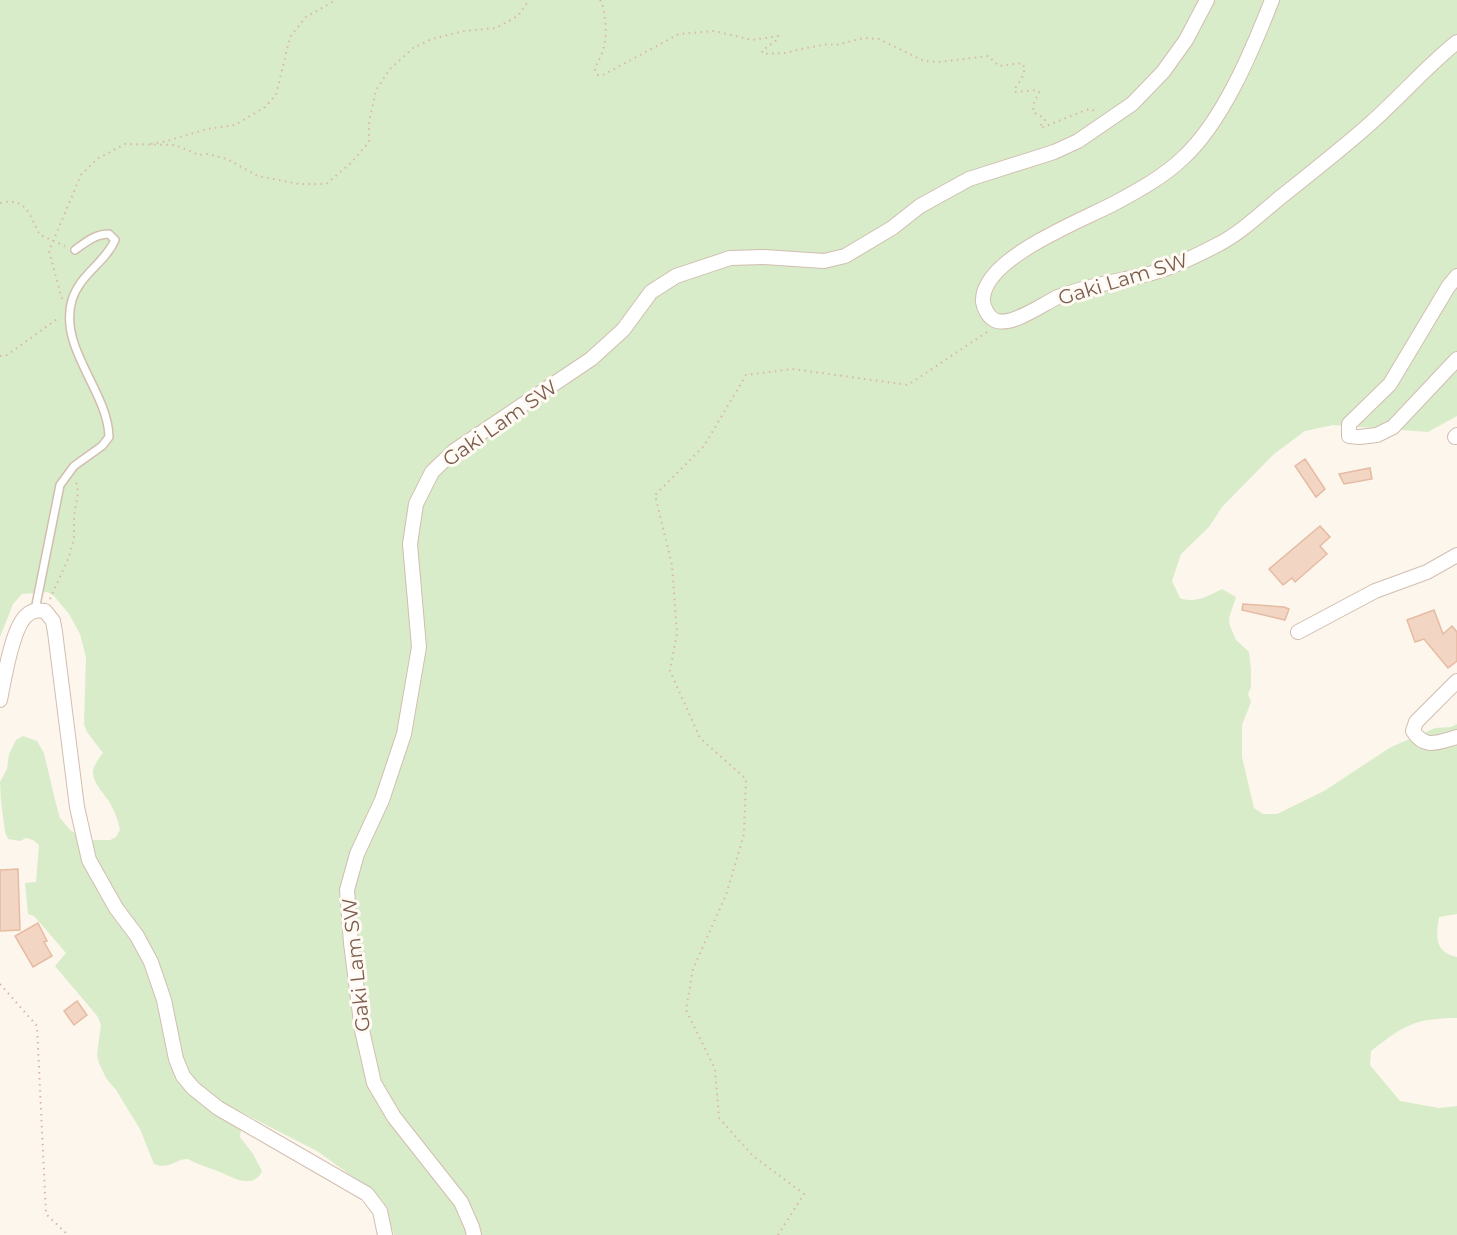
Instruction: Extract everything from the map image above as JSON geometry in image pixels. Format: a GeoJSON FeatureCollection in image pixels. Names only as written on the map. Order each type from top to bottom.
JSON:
{"type":"FeatureCollection","features":[{"type":"Feature","properties":{"kind":"street","name":"Gaki Lam SW"},"geometry":{"type":"LineString","coordinates":[[474,1235],[461,1202],[394,1117],[374,1083],[360,1019],[347,890],[357,854],[382,800],[404,734],[419,647],[410,544],[416,504],[432,472],[454,451],[591,359],[623,330],[651,292],[676,276],[730,258],[764,257],[824,261],[845,256],[892,228],[920,206],[969,179],[1054,152],[1100,128],[1132,104],[1163,72],[1186,40],[1208,0]]}},
{"type":"Feature","properties":{"kind":"street"},"geometry":{"type":"LineString","coordinates":[[1002,322],[993,320],[984,307],[985,286],[995,271],[1036,243],[1153,182],[1181,160],[1205,134],[1241,74],[1272,0]]}},
{"type":"Feature","properties":{"kind":"street","name":"Gaki Lam SW"},"geometry":{"type":"LineString","coordinates":[[1002,322],[1015,319],[1058,297],[1103,283],[1152,273],[1189,260],[1229,239],[1372,122],[1457,42]]}},
{"type":"Feature","properties":{"kind":"street"},"geometry":{"type":"LineString","coordinates":[[1457,276],[1448,287],[1390,384],[1349,424],[1349,436],[1377,435],[1393,427],[1457,359]]}},
{"type":"Feature","properties":{"kind":"street"},"geometry":{"type":"LineString","coordinates":[[1298,632],[1375,591],[1427,572],[1457,555]]}},
{"type":"Feature","properties":{"kind":"street"},"geometry":{"type":"LineString","coordinates":[[0,700],[13,643],[24,617],[40,610],[53,621],[77,807],[89,860],[116,908],[137,936],[151,962],[164,1000],[176,1059],[183,1076],[193,1088],[218,1108],[367,1194],[380,1211],[385,1235]]}},
{"type":"Feature","properties":{"kind":"street"},"geometry":{"type":"LineString","coordinates":[[1457,681],[1416,722],[1413,731],[1419,740],[1431,744],[1457,737]]}},
{"type":"Feature","properties":{"kind":"lane"},"geometry":{"type":"LineString","coordinates":[[40,610],[60,485],[74,466],[102,446],[109,437],[109,424],[71,333],[71,302],[78,285],[110,252],[115,240],[109,234],[103,234],[90,238],[75,250]]}},
{"type":"Feature","properties":{"kind":"path"},"geometry":{"type":"LineString","coordinates":[[142,145],[167,141],[207,129],[235,125],[254,115],[276,95],[290,37],[306,17],[336,0]]}},
{"type":"Feature","properties":{"kind":"path"},"geometry":{"type":"LineString","coordinates":[[0,356],[7,356],[71,309],[62,298],[49,251],[81,175],[97,159],[125,144],[175,145],[199,155],[208,154],[227,159],[258,176],[299,184],[326,184],[351,163],[369,142],[369,122],[376,90],[390,69],[413,48],[432,39],[496,28],[518,16],[529,0]]}},
{"type":"Feature","properties":{"kind":"path"},"geometry":{"type":"LineString","coordinates":[[600,0],[606,29],[602,53],[595,66],[595,72],[598,75],[679,34],[714,31],[752,40],[778,36],[778,39],[762,51],[763,54],[786,53],[864,38],[879,39],[924,61],[939,62],[988,56],[999,66],[1022,63],[1025,68],[1014,90],[1016,92],[1036,90],[1039,92],[1033,112],[1044,118],[1041,128],[1091,109],[1096,112],[1100,128]]}},
{"type":"Feature","properties":{"kind":"path"},"geometry":{"type":"LineString","coordinates":[[0,203],[20,204],[30,211],[38,232],[53,242],[75,250]]}},
{"type":"Feature","properties":{"kind":"path"},"geometry":{"type":"LineString","coordinates":[[778,1235],[804,1194],[753,1156],[719,1118],[715,1069],[686,1010],[693,969],[726,896],[744,834],[746,779],[700,738],[670,671],[677,633],[672,565],[655,495],[704,446],[746,375],[793,369],[908,385],[1002,322]]}},
{"type":"Feature","properties":{"kind":"path"},"geometry":{"type":"LineString","coordinates":[[40,610],[69,557],[74,538],[74,516],[78,492],[74,466]]}},
{"type":"Feature","properties":{"kind":"path"},"geometry":{"type":"LineString","coordinates":[[0,984],[37,1026],[46,1214],[68,1235]]}},
{"type":"Feature","properties":{"kind":"green space"},"geometry":{"type":"Polygon","coordinates":[[[0,0],[1457,0],[1457,416],[1428,432],[1333,425],[1305,431],[1274,454],[1222,507],[1209,527],[1181,554],[1172,581],[1180,598],[1186,600],[1201,598],[1222,589],[1236,597],[1229,618],[1230,626],[1236,640],[1249,652],[1251,669],[1251,687],[1248,694],[1251,702],[1242,725],[1242,757],[1254,808],[1263,814],[1277,814],[1324,791],[1391,747],[1435,728],[1451,727],[1457,724],[1457,914],[1439,917],[1437,937],[1444,951],[1457,957],[1457,1018],[1443,1018],[1410,1025],[1371,1051],[1370,1065],[1400,1101],[1439,1108],[1457,1106],[1457,1235],[394,1235],[383,1201],[367,1187],[317,1151],[243,1113],[240,1137],[262,1171],[253,1180],[240,1180],[188,1159],[164,1166],[154,1164],[140,1129],[106,1078],[99,1063],[97,1055],[101,1025],[98,1017],[55,966],[66,953],[34,916],[28,914],[25,883],[36,882],[39,845],[26,838],[20,841],[8,839],[5,832],[0,782],[7,769],[9,754],[16,740],[23,736],[37,741],[44,753],[60,818],[70,830],[88,840],[110,840],[116,837],[120,830],[108,799],[98,786],[93,774],[103,753],[87,732],[84,724],[86,657],[80,634],[69,614],[54,596],[47,592],[22,594],[13,604],[0,637],[0,0]]]}},
{"type":"Feature","properties":{"kind":"building"},"geometry":{"type":"Polygon","coordinates":[[[1305,459],[1325,489],[1316,497],[1295,466],[1305,459]]]}},
{"type":"Feature","properties":{"kind":"building"},"geometry":{"type":"Polygon","coordinates":[[[1370,468],[1372,479],[1344,484],[1339,474],[1370,468]]]}},
{"type":"Feature","properties":{"kind":"building"},"geometry":{"type":"Polygon","coordinates":[[[1320,526],[1330,537],[1320,546],[1327,554],[1295,582],[1292,578],[1283,585],[1269,569],[1320,526]]]}},
{"type":"Feature","properties":{"kind":"building"},"geometry":{"type":"Polygon","coordinates":[[[1243,604],[1289,609],[1285,620],[1242,610],[1243,604]]]}},
{"type":"Feature","properties":{"kind":"building"},"geometry":{"type":"Polygon","coordinates":[[[1434,610],[1443,634],[1452,626],[1457,632],[1457,661],[1448,668],[1424,639],[1415,642],[1407,620],[1434,610]]]}},
{"type":"Feature","properties":{"kind":"building"},"geometry":{"type":"Polygon","coordinates":[[[18,869],[20,930],[0,931],[0,870],[18,869]]]}},
{"type":"Feature","properties":{"kind":"building"},"geometry":{"type":"Polygon","coordinates":[[[38,923],[47,941],[44,942],[52,956],[33,967],[15,936],[38,923]]]}},
{"type":"Feature","properties":{"kind":"building"},"geometry":{"type":"Polygon","coordinates":[[[77,1001],[87,1015],[74,1025],[64,1011],[77,1001]]]}}]}
